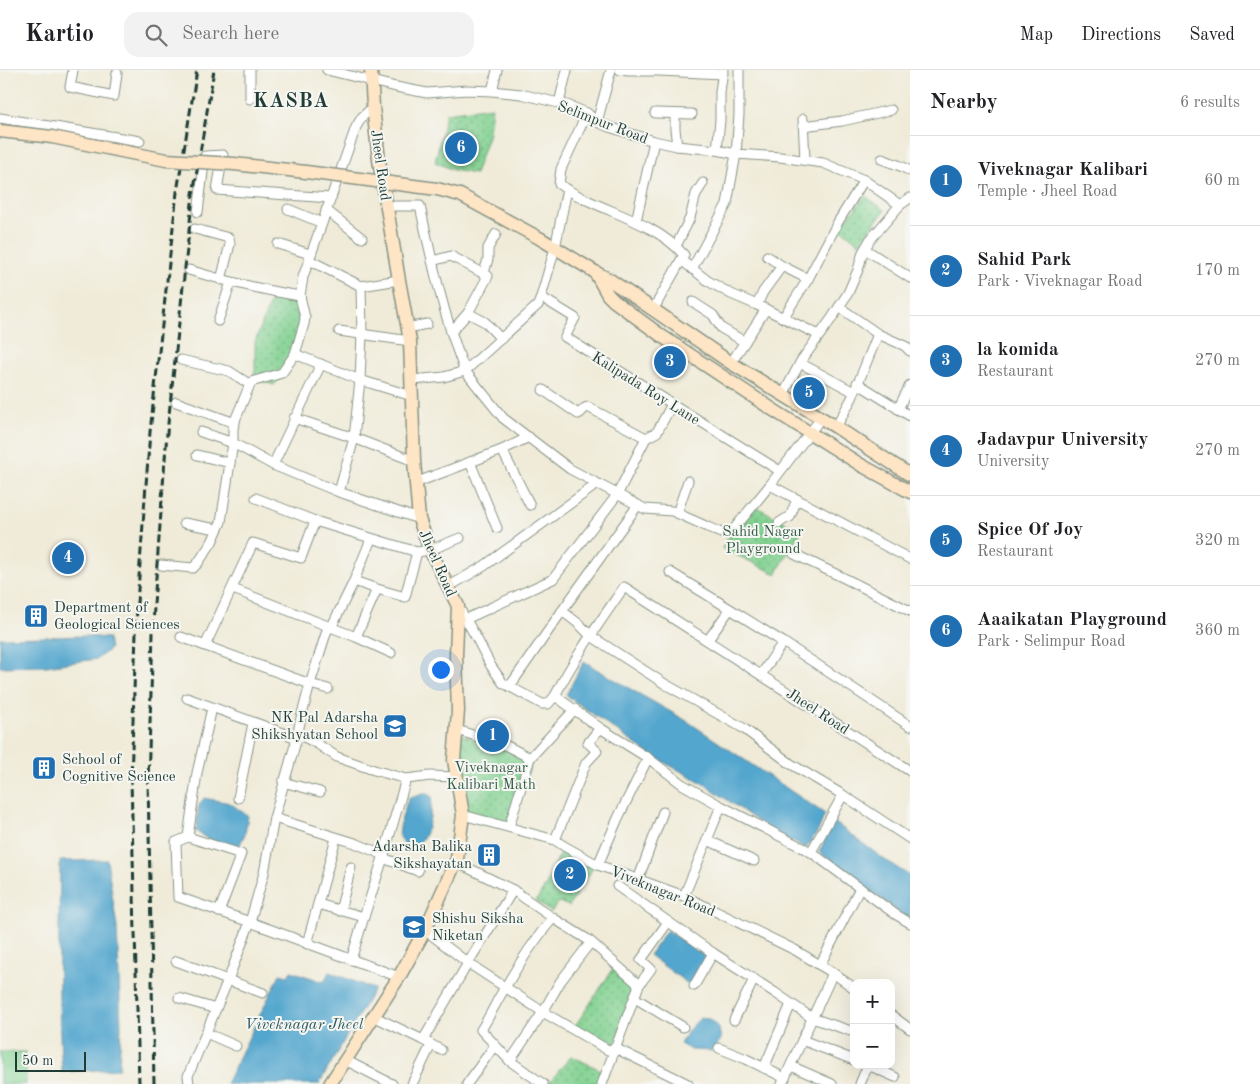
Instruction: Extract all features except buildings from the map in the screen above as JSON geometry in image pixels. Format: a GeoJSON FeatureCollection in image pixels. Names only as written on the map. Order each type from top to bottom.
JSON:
{"type":"FeatureCollection","features":[{"type":"Feature","properties":{"kind":"main road","name":"Jheel Road"},"geometry":{"type":"LineString","coordinates":[[330,1084],[399,977],[425,930],[456,862],[463,822],[454,760],[458,711],[456,655],[458,606],[430,550],[419,519],[415,483],[410,341],[386,206],[373,107],[371,75]]}},
{"type":"Feature","properties":{"kind":"main road"},"geometry":{"type":"LineString","coordinates":[[0,131],[52,137],[166,160],[234,164],[297,171],[437,190],[460,195],[541,239],[622,287],[731,363],[910,475]]}},
{"type":"Feature","properties":{"kind":"main road"},"geometry":{"type":"LineString","coordinates":[[595,272],[608,295],[614,301],[663,337],[861,466],[910,492]]}},
{"type":"Feature","properties":{"kind":"street"},"geometry":{"type":"LineString","coordinates":[[73,70],[70,87],[114,96],[118,73]]}},
{"type":"Feature","properties":{"kind":"street"},"geometry":{"type":"LineString","coordinates":[[250,70],[250,99]]}},
{"type":"Feature","properties":{"kind":"street","name":"Selimpur Road"},"geometry":{"type":"LineString","coordinates":[[327,70],[371,75],[396,87],[428,93],[467,90],[521,94],[567,105],[609,127],[654,141],[736,154],[823,163],[864,180],[900,205]]}},
{"type":"Feature","properties":{"kind":"street"},"geometry":{"type":"LineString","coordinates":[[492,91],[497,70]]}},
{"type":"Feature","properties":{"kind":"street"},"geometry":{"type":"LineString","coordinates":[[559,103],[567,70]]}},
{"type":"Feature","properties":{"kind":"street"},"geometry":{"type":"LineString","coordinates":[[597,122],[611,70]]}},
{"type":"Feature","properties":{"kind":"street"},"geometry":{"type":"LineString","coordinates":[[620,70],[723,72],[716,150]]}},
{"type":"Feature","properties":{"kind":"street"},"geometry":{"type":"LineString","coordinates":[[692,268],[727,204],[736,154],[739,115],[739,70]]}},
{"type":"Feature","properties":{"kind":"street"},"geometry":{"type":"LineString","coordinates":[[161,565],[193,568],[212,542],[221,522],[233,443],[234,423],[252,380],[282,373],[295,354],[305,318],[300,296],[303,277],[356,127],[362,117],[373,107]]}},
{"type":"Feature","properties":{"kind":"street"},"geometry":{"type":"LineString","coordinates":[[805,160],[803,122],[842,121],[891,110]]}},
{"type":"Feature","properties":{"kind":"street"},"geometry":{"type":"LineString","coordinates":[[587,114],[561,169],[559,184],[567,190],[636,221],[662,236],[676,246],[684,255],[653,310]]}},
{"type":"Feature","properties":{"kind":"street"},"geometry":{"type":"LineString","coordinates":[[655,114],[692,114]]}},
{"type":"Feature","properties":{"kind":"street"},"geometry":{"type":"LineString","coordinates":[[676,114],[677,146]]}},
{"type":"Feature","properties":{"kind":"street"},"geometry":{"type":"LineString","coordinates":[[0,118],[140,141]]}},
{"type":"Feature","properties":{"kind":"street"},"geometry":{"type":"LineString","coordinates":[[636,221],[654,141]]}},
{"type":"Feature","properties":{"kind":"street"},"geometry":{"type":"LineString","coordinates":[[198,212],[205,156],[223,155],[217,190],[331,198]]}},
{"type":"Feature","properties":{"kind":"street"},"geometry":{"type":"LineString","coordinates":[[882,159],[903,166],[910,171]]}},
{"type":"Feature","properties":{"kind":"street"},"geometry":{"type":"LineString","coordinates":[[783,318],[808,279],[838,222],[864,180]]}},
{"type":"Feature","properties":{"kind":"street"},"geometry":{"type":"LineString","coordinates":[[676,246],[690,218],[696,194],[703,183]]}},
{"type":"Feature","properties":{"kind":"street"},"geometry":{"type":"LineString","coordinates":[[412,380],[444,377],[465,371],[538,305],[555,248],[567,190]]}},
{"type":"Feature","properties":{"kind":"street"},"geometry":{"type":"LineString","coordinates":[[783,395],[800,363],[848,293],[858,270],[862,252],[900,205],[910,198]]}},
{"type":"Feature","properties":{"kind":"street"},"geometry":{"type":"LineString","coordinates":[[386,206],[420,206],[442,302],[465,371],[503,418],[570,469],[617,495],[646,509],[672,511],[726,535],[733,530],[770,485],[821,418]]}},
{"type":"Feature","properties":{"kind":"street"},"geometry":{"type":"LineString","coordinates":[[288,209],[322,223]]}},
{"type":"Feature","properties":{"kind":"street"},"geometry":{"type":"LineString","coordinates":[[326,210],[362,238]]}},
{"type":"Feature","properties":{"kind":"street"},"geometry":{"type":"LineString","coordinates":[[195,229],[229,238],[230,244],[221,280]]}},
{"type":"Feature","properties":{"kind":"street"},"geometry":{"type":"LineString","coordinates":[[484,274],[488,259],[488,248],[496,234]]}},
{"type":"Feature","properties":{"kind":"street"},"geometry":{"type":"LineString","coordinates":[[278,244],[310,257],[361,286],[399,280]]}},
{"type":"Feature","properties":{"kind":"street"},"geometry":{"type":"LineString","coordinates":[[865,249],[910,278]]}},
{"type":"Feature","properties":{"kind":"street"},"geometry":{"type":"LineString","coordinates":[[432,260],[451,256],[488,276],[468,313],[451,332]]}},
{"type":"Feature","properties":{"kind":"street"},"geometry":{"type":"LineString","coordinates":[[767,256],[808,279]]}},
{"type":"Feature","properties":{"kind":"street"},"geometry":{"type":"LineString","coordinates":[[680,260],[708,281],[731,294],[819,335]]}},
{"type":"Feature","properties":{"kind":"street"},"geometry":{"type":"LineString","coordinates":[[757,305],[763,292],[782,266]]}},
{"type":"Feature","properties":{"kind":"street"},"geometry":{"type":"LineString","coordinates":[[189,270],[221,280],[300,296]]}},
{"type":"Feature","properties":{"kind":"street"},"geometry":{"type":"LineString","coordinates":[[218,321],[232,282]]}},
{"type":"Feature","properties":{"kind":"street"},"geometry":{"type":"LineString","coordinates":[[339,492],[354,438],[360,380],[362,334],[361,286]]}},
{"type":"Feature","properties":{"kind":"street","name":"Kalipada Roy Lane"},"geometry":{"type":"LineString","coordinates":[[541,297],[576,318],[565,337],[780,471]]}},
{"type":"Feature","properties":{"kind":"street"},"geometry":{"type":"LineString","coordinates":[[693,302],[712,315],[721,328],[745,342]]}},
{"type":"Feature","properties":{"kind":"street"},"geometry":{"type":"LineString","coordinates":[[839,307],[878,334],[905,346],[910,351]]}},
{"type":"Feature","properties":{"kind":"street"},"geometry":{"type":"LineString","coordinates":[[731,363],[766,310]]}},
{"type":"Feature","properties":{"kind":"street"},"geometry":{"type":"LineString","coordinates":[[468,313],[485,322],[501,339]]}},
{"type":"Feature","properties":{"kind":"street"},"geometry":{"type":"LineString","coordinates":[[407,328],[427,324]]}},
{"type":"Feature","properties":{"kind":"street"},"geometry":{"type":"LineString","coordinates":[[339,331],[410,341]]}},
{"type":"Feature","properties":{"kind":"street"},"geometry":{"type":"LineString","coordinates":[[836,427],[856,388],[878,334]]}},
{"type":"Feature","properties":{"kind":"street"},"geometry":{"type":"LineString","coordinates":[[295,354],[360,380],[412,396]]}},
{"type":"Feature","properties":{"kind":"street"},"geometry":{"type":"LineString","coordinates":[[181,360],[229,371],[249,384]]}},
{"type":"Feature","properties":{"kind":"street"},"geometry":{"type":"LineString","coordinates":[[800,363],[856,388],[910,416]]}},
{"type":"Feature","properties":{"kind":"street"},"geometry":{"type":"LineString","coordinates":[[273,465],[321,364]]}},
{"type":"Feature","properties":{"kind":"street"},"geometry":{"type":"LineString","coordinates":[[898,409],[910,385]]}},
{"type":"Feature","properties":{"kind":"street"},"geometry":{"type":"LineString","coordinates":[[543,390],[578,414],[588,407],[646,438]]}},
{"type":"Feature","properties":{"kind":"street"},"geometry":{"type":"LineString","coordinates":[[176,402],[234,423]]}},
{"type":"Feature","properties":{"kind":"street"},"geometry":{"type":"LineString","coordinates":[[466,619],[553,579],[617,495],[646,438],[657,432],[672,404]]}},
{"type":"Feature","properties":{"kind":"street"},"geometry":{"type":"LineString","coordinates":[[294,418],[414,461]]}},
{"type":"Feature","properties":{"kind":"street"},"geometry":{"type":"LineString","coordinates":[[201,432],[233,443],[273,465],[339,492],[419,519]]}},
{"type":"Feature","properties":{"kind":"street"},"geometry":{"type":"LineString","coordinates":[[415,483],[502,450],[529,437]]}},
{"type":"Feature","properties":{"kind":"street"},"geometry":{"type":"LineString","coordinates":[[502,450],[530,504]]}},
{"type":"Feature","properties":{"kind":"street"},"geometry":{"type":"LineString","coordinates":[[197,455],[230,463]]}},
{"type":"Feature","properties":{"kind":"street"},"geometry":{"type":"LineString","coordinates":[[470,462],[497,528]]}},
{"type":"Feature","properties":{"kind":"street"},"geometry":{"type":"LineString","coordinates":[[677,513],[688,481]]}},
{"type":"Feature","properties":{"kind":"street"},"geometry":{"type":"LineString","coordinates":[[448,587],[484,566],[597,484]]}},
{"type":"Feature","properties":{"kind":"street"},"geometry":{"type":"LineString","coordinates":[[770,485],[910,559]]}},
{"type":"Feature","properties":{"kind":"street"},"geometry":{"type":"LineString","coordinates":[[256,498],[315,521],[417,552],[430,550],[460,538]]}},
{"type":"Feature","properties":{"kind":"street"},"geometry":{"type":"LineString","coordinates":[[779,524],[790,517],[798,499]]}},
{"type":"Feature","properties":{"kind":"street"},"geometry":{"type":"LineString","coordinates":[[510,686],[638,505]]}},
{"type":"Feature","properties":{"kind":"street"},"geometry":{"type":"LineString","coordinates":[[205,646],[253,543],[301,558],[315,521]]}},
{"type":"Feature","properties":{"kind":"street"},"geometry":{"type":"LineString","coordinates":[[184,523],[217,529]]}},
{"type":"Feature","properties":{"kind":"street"},"geometry":{"type":"LineString","coordinates":[[189,1084],[188,1076],[250,922],[264,873],[283,782],[310,684],[330,627],[354,581],[371,539]]}},
{"type":"Feature","properties":{"kind":"street"},"geometry":{"type":"LineString","coordinates":[[354,581],[405,597],[417,552]]}},
{"type":"Feature","properties":{"kind":"street"},"geometry":{"type":"LineString","coordinates":[[794,554],[910,611]]}},
{"type":"Feature","properties":{"kind":"street"},"geometry":{"type":"LineString","coordinates":[[670,572],[783,642],[910,726]]}},
{"type":"Feature","properties":{"kind":"street","name":"Jheel Road"},"geometry":{"type":"LineString","coordinates":[[591,636],[624,587],[910,771]]}},
{"type":"Feature","properties":{"kind":"street"},"geometry":{"type":"LineString","coordinates":[[233,589],[392,653]]}},
{"type":"Feature","properties":{"kind":"street"},"geometry":{"type":"LineString","coordinates":[[356,637],[377,589]]}},
{"type":"Feature","properties":{"kind":"street"},"geometry":{"type":"LineString","coordinates":[[458,606],[491,666],[504,683],[542,704],[548,704],[555,696],[591,636]]}},
{"type":"Feature","properties":{"kind":"street"},"geometry":{"type":"LineString","coordinates":[[708,640],[730,609]]}},
{"type":"Feature","properties":{"kind":"street"},"geometry":{"type":"LineString","coordinates":[[562,611],[591,636],[665,684],[743,728],[791,764],[844,795],[910,839]]}},
{"type":"Feature","properties":{"kind":"street"},"geometry":{"type":"LineString","coordinates":[[181,637],[328,689]]}},
{"type":"Feature","properties":{"kind":"street"},"geometry":{"type":"LineString","coordinates":[[761,675],[783,642]]}},
{"type":"Feature","properties":{"kind":"street"},"geometry":{"type":"LineString","coordinates":[[555,696],[600,728],[648,758],[682,784],[811,852],[910,923]]}},
{"type":"Feature","properties":{"kind":"street"},"geometry":{"type":"LineString","coordinates":[[187,698],[316,743],[337,757],[374,770],[406,779],[430,776],[457,777]]}},
{"type":"Feature","properties":{"kind":"street"},"geometry":{"type":"LineString","coordinates":[[188,837],[197,773],[212,708]]}},
{"type":"Feature","properties":{"kind":"street"},"geometry":{"type":"LineString","coordinates":[[509,827],[530,758],[575,709]]}},
{"type":"Feature","properties":{"kind":"street"},"geometry":{"type":"LineString","coordinates":[[238,798],[253,722]]}},
{"type":"Feature","properties":{"kind":"street"},"geometry":{"type":"LineString","coordinates":[[555,840],[586,763],[597,751],[588,742],[600,728]]}},
{"type":"Feature","properties":{"kind":"street"},"geometry":{"type":"LineString","coordinates":[[457,730],[507,746],[530,758]]}},
{"type":"Feature","properties":{"kind":"street"},"geometry":{"type":"LineString","coordinates":[[598,865],[618,818],[648,758]]}},
{"type":"Feature","properties":{"kind":"street"},"geometry":{"type":"LineString","coordinates":[[351,960],[384,857],[406,779]]}},
{"type":"Feature","properties":{"kind":"street"},"geometry":{"type":"LineString","coordinates":[[283,782],[320,792]]}},
{"type":"Feature","properties":{"kind":"street"},"geometry":{"type":"LineString","coordinates":[[811,852],[844,795]]}},
{"type":"Feature","properties":{"kind":"street"},"geometry":{"type":"LineString","coordinates":[[684,896],[721,806]]}},
{"type":"Feature","properties":{"kind":"street"},"geometry":{"type":"LineString","coordinates":[[638,880],[663,812]]}},
{"type":"Feature","properties":{"kind":"street","name":"Viveknagar Road"},"geometry":{"type":"LineString","coordinates":[[463,815],[555,840],[598,865],[684,896],[795,950],[850,985]]}},
{"type":"Feature","properties":{"kind":"street"},"geometry":{"type":"LineString","coordinates":[[274,818],[355,843],[418,871]]}},
{"type":"Feature","properties":{"kind":"street"},"geometry":{"type":"LineString","coordinates":[[219,912],[241,854],[188,837],[176,842],[178,897],[219,912],[250,922],[399,977]]}},
{"type":"Feature","properties":{"kind":"street"},"geometry":{"type":"LineString","coordinates":[[307,944],[336,838]]}},
{"type":"Feature","properties":{"kind":"street"},"geometry":{"type":"LineString","coordinates":[[707,840],[754,861]]}},
{"type":"Feature","properties":{"kind":"street"},"geometry":{"type":"LineString","coordinates":[[456,862],[513,890],[590,942],[639,985]]}},
{"type":"Feature","properties":{"kind":"street"},"geometry":{"type":"LineString","coordinates":[[340,910],[350,867]]}},
{"type":"Feature","properties":{"kind":"street"},"geometry":{"type":"LineString","coordinates":[[617,886],[713,953],[812,1018],[850,1031]]}},
{"type":"Feature","properties":{"kind":"street"},"geometry":{"type":"LineString","coordinates":[[820,965],[860,888]]}},
{"type":"Feature","properties":{"kind":"street"},"geometry":{"type":"LineString","coordinates":[[412,1084],[427,1043],[468,963],[513,890]]}},
{"type":"Feature","properties":{"kind":"street"},"geometry":{"type":"LineString","coordinates":[[318,904],[364,917]]}},
{"type":"Feature","properties":{"kind":"street"},"geometry":{"type":"LineString","coordinates":[[543,1084],[510,1061],[481,1030],[505,987],[537,937],[552,918]]}},
{"type":"Feature","properties":{"kind":"street"},"geometry":{"type":"LineString","coordinates":[[602,1084],[639,985],[651,969],[641,960],[668,922]]}},
{"type":"Feature","properties":{"kind":"street"},"geometry":{"type":"LineString","coordinates":[[425,930],[468,963],[543,1012],[608,1050],[615,1048],[682,1083]]}},
{"type":"Feature","properties":{"kind":"street"},"geometry":{"type":"LineString","coordinates":[[510,1061],[543,1012],[560,982],[590,942]]}},
{"type":"Feature","properties":{"kind":"street"},"geometry":{"type":"LineString","coordinates":[[694,986],[713,953]]}},
{"type":"Feature","properties":{"kind":"street"},"geometry":{"type":"LineString","coordinates":[[176,961],[263,993]]}},
{"type":"Feature","properties":{"kind":"street"},"geometry":{"type":"LineString","coordinates":[[719,1048],[764,1068],[784,1081],[833,973]]}},
{"type":"Feature","properties":{"kind":"street"},"geometry":{"type":"LineString","coordinates":[[734,1020],[754,979]]}},
{"type":"Feature","properties":{"kind":"street"},"geometry":{"type":"LineString","coordinates":[[180,998],[216,1009]]}},
{"type":"Feature","properties":{"kind":"street"},"geometry":{"type":"LineString","coordinates":[[635,998],[683,1027]]}},
{"type":"Feature","properties":{"kind":"street"},"geometry":{"type":"LineString","coordinates":[[764,1068],[791,1004]]}},
{"type":"Feature","properties":{"kind":"street"},"geometry":{"type":"LineString","coordinates":[[373,1016],[441,1050]]}},
{"type":"Feature","properties":{"kind":"street"},"geometry":{"type":"LineString","coordinates":[[895,1020],[910,1029]]}},
{"type":"Feature","properties":{"kind":"street"},"geometry":{"type":"LineString","coordinates":[[206,1033],[236,1046]]}},
{"type":"Feature","properties":{"kind":"street"},"geometry":{"type":"LineString","coordinates":[[802,1040],[850,1058]]}},
{"type":"Feature","properties":{"kind":"street"},"geometry":{"type":"LineString","coordinates":[[467,1084],[495,1046]]}},
{"type":"Feature","properties":{"kind":"street"},"geometry":{"type":"LineString","coordinates":[[345,1060],[392,1084]]}},
{"type":"Feature","properties":{"kind":"street"},"geometry":{"type":"LineString","coordinates":[[791,1066],[832,1084]]}},
{"type":"Feature","properties":{"kind":"street"},"geometry":{"type":"LineString","coordinates":[[860,1084],[866,1069]]}},
{"type":"Feature","properties":{"kind":"street"},"geometry":{"type":"LineString","coordinates":[[877,1069],[894,1076]]}},
{"type":"Feature","properties":{"kind":"green space"},"geometry":{"type":"Polygon","coordinates":[[[492,107],[489,133],[475,174],[453,170],[435,162],[446,113],[492,107]]]}},
{"type":"Feature","properties":{"kind":"green space"},"geometry":{"type":"Polygon","coordinates":[[[865,196],[885,210],[859,243],[840,228],[865,196]]]}},
{"type":"Feature","properties":{"kind":"green space"},"geometry":{"type":"Polygon","coordinates":[[[271,300],[294,300],[302,318],[287,371],[274,385],[253,379],[255,370],[255,342],[271,300]]]}},
{"type":"Feature","properties":{"kind":"green space","name":"Sahid Nagar Playground"},"geometry":{"type":"Polygon","coordinates":[[[757,507],[801,531],[776,574],[722,548],[729,537],[757,507]]]}},
{"type":"Feature","properties":{"kind":"green space","name":"Viveknagar Kalibari Math"},"geometry":{"type":"Polygon","coordinates":[[[459,734],[506,748],[532,762],[508,825],[465,812],[457,762],[459,734]]]}},
{"type":"Feature","properties":{"kind":"green space"},"geometry":{"type":"Polygon","coordinates":[[[562,849],[595,865],[569,906],[559,902],[551,912],[536,901],[546,885],[562,849]]]}},
{"type":"Feature","properties":{"kind":"green space"},"geometry":{"type":"Polygon","coordinates":[[[615,966],[637,985],[615,1044],[608,1047],[573,1029],[615,966]]]}},
{"type":"Feature","properties":{"kind":"green space"},"geometry":{"type":"Polygon","coordinates":[[[0,1052],[26,1052],[26,1084],[0,1084],[0,1052]]]}},
{"type":"Feature","properties":{"kind":"green space"},"geometry":{"type":"Polygon","coordinates":[[[571,1056],[603,1071],[599,1084],[548,1084],[571,1056]]]}},
{"type":"Feature","properties":{"kind":"water"},"geometry":{"type":"Polygon","coordinates":[[[85,636],[108,638],[110,649],[97,659],[46,666],[0,667],[0,638],[85,636]]]}},
{"type":"Feature","properties":{"kind":"water"},"geometry":{"type":"Polygon","coordinates":[[[584,661],[687,721],[825,814],[818,831],[806,848],[776,834],[703,783],[652,756],[566,695],[584,661]]]}},
{"type":"Feature","properties":{"kind":"water"},"geometry":{"type":"Polygon","coordinates":[[[426,793],[432,797],[430,817],[425,835],[417,845],[405,845],[399,837],[402,817],[409,798],[426,793]]]}},
{"type":"Feature","properties":{"kind":"water"},"geometry":{"type":"Polygon","coordinates":[[[204,798],[230,803],[248,816],[245,834],[239,846],[226,846],[206,838],[196,831],[199,805],[204,798]]]}},
{"type":"Feature","properties":{"kind":"water"},"geometry":{"type":"Polygon","coordinates":[[[834,822],[910,876],[910,921],[819,852],[834,822]]]}},
{"type":"Feature","properties":{"kind":"water"},"geometry":{"type":"Polygon","coordinates":[[[107,860],[117,927],[121,1027],[119,1069],[62,1072],[59,993],[60,861],[107,860]]]}},
{"type":"Feature","properties":{"kind":"water"},"geometry":{"type":"Polygon","coordinates":[[[667,930],[707,957],[691,986],[649,955],[667,930]]]}},
{"type":"Feature","properties":{"kind":"water","name":"Viveknagar Jheel"},"geometry":{"type":"Polygon","coordinates":[[[291,971],[324,982],[329,972],[374,989],[319,1084],[226,1084],[280,974],[288,976],[291,971]]]}},
{"type":"Feature","properties":{"kind":"water"},"geometry":{"type":"Polygon","coordinates":[[[700,1018],[709,1019],[719,1028],[721,1040],[711,1051],[691,1050],[680,1044],[687,1032],[700,1018]]]}},
{"type":"Feature","properties":{"kind":"railway"},"geometry":{"type":"LineString","coordinates":[[139,1084],[131,780],[137,603],[150,432],[177,192],[197,70]]}},
{"type":"Feature","properties":{"kind":"railway"},"geometry":{"type":"LineString","coordinates":[[154,1084],[148,781],[154,604],[167,433],[193,194],[214,70]]}},
{"type":"Feature","properties":{"kind":"place","name":"Aaaikatan Playground"},"geometry":{"type":"Point","coordinates":[461,148]}},
{"type":"Feature","properties":{"kind":"place","name":"la komida"},"geometry":{"type":"Point","coordinates":[670,362]}},
{"type":"Feature","properties":{"kind":"place","name":"Spice Of Joy"},"geometry":{"type":"Point","coordinates":[809,393]}},
{"type":"Feature","properties":{"kind":"place","name":"Jadavpur University"},"geometry":{"type":"Point","coordinates":[68,558]}},
{"type":"Feature","properties":{"kind":"place","name":"Department of Geological Sciences"},"geometry":{"type":"Point","coordinates":[36,616]}},
{"type":"Feature","properties":{"kind":"place","name":"NK Pal Adarsha Shikshyatan School"},"geometry":{"type":"Point","coordinates":[395,726]}},
{"type":"Feature","properties":{"kind":"place","name":"Viveknagar Kalibari"},"geometry":{"type":"Point","coordinates":[493,736]}},
{"type":"Feature","properties":{"kind":"place","name":"School of Cognitive Science"},"geometry":{"type":"Point","coordinates":[44,768]}},
{"type":"Feature","properties":{"kind":"place","name":"Adarsha Balika Sikshayatan"},"geometry":{"type":"Point","coordinates":[489,855]}},
{"type":"Feature","properties":{"kind":"place","name":"Sahid Park"},"geometry":{"type":"Point","coordinates":[570,875]}},
{"type":"Feature","properties":{"kind":"place","name":"Shishu Siksha Niketan"},"geometry":{"type":"Point","coordinates":[414,927]}},
{"type":"Feature","properties":{"kind":"district","name":"KASBA"},"geometry":{"type":"Point","coordinates":[291,100]}}]}
